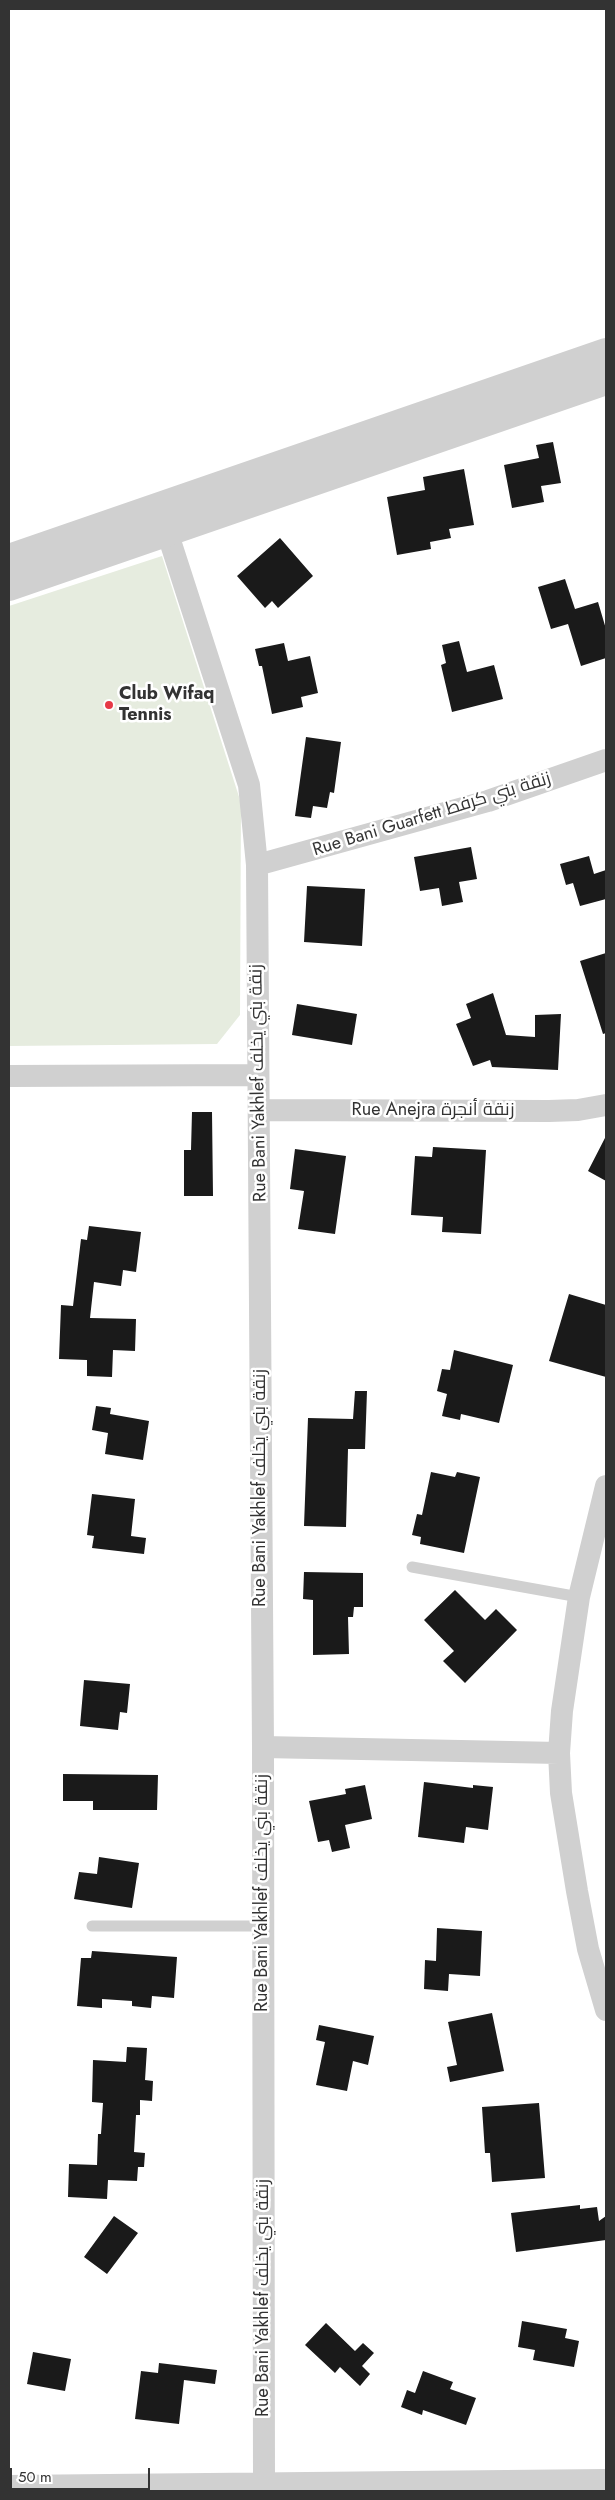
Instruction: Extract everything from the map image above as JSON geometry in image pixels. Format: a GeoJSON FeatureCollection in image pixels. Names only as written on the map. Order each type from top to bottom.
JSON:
{"type":"FeatureCollection","features":[{"type":"Feature","properties":{"kind":"street"},"geometry":{"type":"LineString","coordinates":[[9,558],[606,352]]}},
{"type":"Feature","properties":{"kind":"street"},"geometry":{"type":"LineString","coordinates":[[9,587],[606,381]]}},
{"type":"Feature","properties":{"kind":"street","name":"Rue Bani Yakhlef زنقة بني يخلف"},"geometry":{"type":"LineString","coordinates":[[158,506],[249,785],[256,865],[263,1747],[264,2484]]}},
{"type":"Feature","properties":{"kind":"street","name":"Rue Bani Guarfett زنقة بني كرفط"},"geometry":{"type":"LineString","coordinates":[[256,865],[488,801],[606,760]]}},
{"type":"Feature","properties":{"kind":"street"},"geometry":{"type":"LineString","coordinates":[[9,1076],[258,1074]]}},
{"type":"Feature","properties":{"kind":"street","name":"Rue Anejra زنقة أنجرة"},"geometry":{"type":"LineString","coordinates":[[259,1110],[549,1111],[578,1110],[606,1105]]}},
{"type":"Feature","properties":{"kind":"street"},"geometry":{"type":"LineString","coordinates":[[606,1486],[579,1598],[562,1711],[559,1753],[561,1793],[572,1865],[588,1949],[606,2010]]}},
{"type":"Feature","properties":{"kind":"street"},"geometry":{"type":"LineString","coordinates":[[263,1747],[559,1753]]}},
{"type":"Feature","properties":{"kind":"street"},"geometry":{"type":"LineString","coordinates":[[9,2486],[606,2480]]}},
{"type":"Feature","properties":{"kind":"lane"},"geometry":{"type":"LineString","coordinates":[[412,1567],[579,1598]]}},
{"type":"Feature","properties":{"kind":"lane"},"geometry":{"type":"LineString","coordinates":[[92,1926],[263,1926]]}},
{"type":"Feature","properties":{"kind":"shaded area","name":"Club Wifaq Tennis"},"geometry":{"type":"Polygon","coordinates":[[[162,556],[241,803],[240,1015],[217,1044],[9,1046],[9,606],[162,556]]]}},
{"type":"Feature","properties":{"kind":"building"},"geometry":{"type":"Polygon","coordinates":[[[553,442],[561,483],[541,486],[544,502],[512,508],[504,465],[539,458],[536,445],[553,442]]]}},
{"type":"Feature","properties":{"kind":"building"},"geometry":{"type":"Polygon","coordinates":[[[464,469],[474,525],[449,529],[451,538],[430,542],[431,549],[397,555],[387,497],[425,490],[423,477],[464,469]]]}},
{"type":"Feature","properties":{"kind":"building"},"geometry":{"type":"Polygon","coordinates":[[[280,538],[313,576],[278,608],[272,601],[265,608],[237,576],[280,538]]]}},
{"type":"Feature","properties":{"kind":"building"},"geometry":{"type":"Polygon","coordinates":[[[565,579],[575,609],[598,602],[606,629],[606,658],[581,666],[568,624],[551,629],[538,587],[565,579]]]}},
{"type":"Feature","properties":{"kind":"building"},"geometry":{"type":"Polygon","coordinates":[[[459,641],[467,672],[494,665],[503,699],[452,712],[441,665],[446,663],[442,645],[459,641]]]}},
{"type":"Feature","properties":{"kind":"building"},"geometry":{"type":"Polygon","coordinates":[[[284,643],[288,661],[310,656],[318,693],[301,697],[303,707],[272,714],[262,666],[259,666],[255,649],[284,643]]]}},
{"type":"Feature","properties":{"kind":"building"},"geometry":{"type":"Polygon","coordinates":[[[306,737],[341,742],[334,793],[330,792],[327,808],[313,806],[311,818],[295,816],[306,737]]]}},
{"type":"Feature","properties":{"kind":"building"},"geometry":{"type":"Polygon","coordinates":[[[471,847],[477,879],[459,882],[463,902],[442,906],[439,888],[420,891],[414,857],[471,847]]]}},
{"type":"Feature","properties":{"kind":"building"},"geometry":{"type":"Polygon","coordinates":[[[589,856],[594,874],[606,870],[606,899],[580,906],[573,883],[566,885],[560,864],[589,856]]]}},
{"type":"Feature","properties":{"kind":"building"},"geometry":{"type":"Polygon","coordinates":[[[307,886],[365,889],[362,946],[304,942],[307,886]]]}},
{"type":"Feature","properties":{"kind":"building"},"geometry":{"type":"Polygon","coordinates":[[[606,953],[606,1033],[603,1034],[580,961],[606,953]]]}},
{"type":"Feature","properties":{"kind":"building"},"geometry":{"type":"Polygon","coordinates":[[[493,993],[506,1035],[535,1037],[535,1015],[561,1014],[558,1070],[492,1067],[490,1060],[473,1066],[456,1024],[471,1018],[466,1004],[493,993]]]}},
{"type":"Feature","properties":{"kind":"building"},"geometry":{"type":"Polygon","coordinates":[[[297,1004],[357,1014],[352,1045],[292,1035],[297,1004]]]}},
{"type":"Feature","properties":{"kind":"building"},"geometry":{"type":"Polygon","coordinates":[[[192,1112],[212,1112],[213,1196],[184,1196],[184,1150],[191,1150],[192,1112]]]}},
{"type":"Feature","properties":{"kind":"building"},"geometry":{"type":"Polygon","coordinates":[[[606,1136],[606,1181],[588,1171],[606,1136]]]}},
{"type":"Feature","properties":{"kind":"building"},"geometry":{"type":"Polygon","coordinates":[[[433,1147],[486,1150],[481,1234],[442,1232],[443,1217],[411,1215],[415,1156],[432,1157],[433,1147]]]}},
{"type":"Feature","properties":{"kind":"building"},"geometry":{"type":"Polygon","coordinates":[[[295,1149],[346,1156],[335,1234],[298,1229],[304,1191],[290,1189],[295,1149]]]}},
{"type":"Feature","properties":{"kind":"building"},"geometry":{"type":"Polygon","coordinates":[[[89,1226],[141,1232],[136,1272],[123,1270],[121,1286],[94,1282],[90,1318],[136,1319],[135,1351],[113,1350],[112,1377],[87,1376],[87,1360],[59,1359],[61,1305],[73,1306],[81,1239],[87,1240],[89,1226]]]}},
{"type":"Feature","properties":{"kind":"building"},"geometry":{"type":"Polygon","coordinates":[[[569,1294],[606,1305],[606,1377],[549,1361],[569,1294]]]}},
{"type":"Feature","properties":{"kind":"building"},"geometry":{"type":"Polygon","coordinates":[[[454,1350],[513,1365],[499,1423],[461,1414],[460,1420],[442,1416],[447,1394],[437,1391],[442,1369],[450,1370],[454,1350]]]}},
{"type":"Feature","properties":{"kind":"building"},"geometry":{"type":"Polygon","coordinates":[[[355,1391],[367,1391],[365,1449],[348,1449],[346,1527],[304,1526],[308,1418],[353,1419],[355,1391]]]}},
{"type":"Feature","properties":{"kind":"building"},"geometry":{"type":"Polygon","coordinates":[[[96,1406],[111,1408],[110,1414],[149,1421],[143,1460],[105,1454],[108,1433],[92,1430],[96,1406]]]}},
{"type":"Feature","properties":{"kind":"building"},"geometry":{"type":"Polygon","coordinates":[[[431,1472],[455,1477],[457,1472],[480,1477],[464,1553],[420,1544],[421,1537],[412,1535],[417,1514],[422,1515],[431,1472]]]}},
{"type":"Feature","properties":{"kind":"building"},"geometry":{"type":"Polygon","coordinates":[[[92,1494],[135,1499],[131,1536],[146,1538],[144,1554],[92,1548],[94,1536],[87,1535],[92,1494]]]}},
{"type":"Feature","properties":{"kind":"building"},"geometry":{"type":"Polygon","coordinates":[[[304,1572],[363,1573],[363,1607],[354,1607],[353,1617],[348,1617],[349,1654],[313,1655],[313,1600],[303,1599],[304,1572]]]}},
{"type":"Feature","properties":{"kind":"building"},"geometry":{"type":"Polygon","coordinates":[[[455,1590],[485,1620],[496,1609],[517,1630],[465,1683],[443,1661],[454,1651],[424,1620],[455,1590]]]}},
{"type":"Feature","properties":{"kind":"building"},"geometry":{"type":"Polygon","coordinates":[[[84,1680],[130,1684],[127,1713],[120,1712],[118,1730],[80,1726],[84,1680]]]}},
{"type":"Feature","properties":{"kind":"building"},"geometry":{"type":"Polygon","coordinates":[[[63,1774],[158,1775],[157,1810],[93,1810],[93,1801],[63,1801],[63,1774]]]}},
{"type":"Feature","properties":{"kind":"building"},"geometry":{"type":"Polygon","coordinates":[[[424,1782],[473,1788],[473,1785],[493,1787],[488,1830],[466,1827],[464,1843],[418,1837],[424,1782]]]}},
{"type":"Feature","properties":{"kind":"building"},"geometry":{"type":"Polygon","coordinates":[[[365,1785],[372,1819],[345,1825],[350,1848],[332,1852],[329,1840],[318,1842],[309,1801],[346,1794],[345,1789],[365,1785]]]}},
{"type":"Feature","properties":{"kind":"building"},"geometry":{"type":"Polygon","coordinates":[[[99,1857],[139,1863],[132,1908],[74,1899],[79,1872],[97,1874],[99,1857]]]}},
{"type":"Feature","properties":{"kind":"building"},"geometry":{"type":"Polygon","coordinates":[[[437,1928],[482,1931],[480,1976],[449,1974],[448,1991],[424,1989],[425,1960],[436,1961],[437,1928]]]}},
{"type":"Feature","properties":{"kind":"building"},"geometry":{"type":"Polygon","coordinates":[[[92,1951],[177,1957],[174,1998],[152,1996],[151,2008],[132,2006],[132,2001],[102,1999],[102,2008],[77,2006],[81,1958],[91,1958],[92,1951]]]}},
{"type":"Feature","properties":{"kind":"building"},"geometry":{"type":"Polygon","coordinates":[[[492,2013],[504,2071],[450,2082],[447,2067],[457,2065],[448,2022],[492,2013]]]}},
{"type":"Feature","properties":{"kind":"building"},"geometry":{"type":"Polygon","coordinates":[[[319,2025],[374,2036],[368,2065],[353,2061],[347,2091],[316,2085],[325,2042],[316,2040],[319,2025]]]}},
{"type":"Feature","properties":{"kind":"building"},"geometry":{"type":"Polygon","coordinates":[[[127,2047],[147,2048],[145,2080],[153,2081],[152,2101],[140,2100],[140,2115],[136,2115],[134,2152],[145,2153],[144,2167],[138,2167],[137,2181],[108,2180],[107,2199],[68,2197],[69,2164],[97,2165],[98,2134],[101,2134],[103,2103],[92,2102],[93,2060],[126,2062],[127,2047]]]}},
{"type":"Feature","properties":{"kind":"building"},"geometry":{"type":"Polygon","coordinates":[[[539,2103],[545,2178],[492,2182],[490,2153],[485,2153],[482,2107],[539,2103]]]}},
{"type":"Feature","properties":{"kind":"building"},"geometry":{"type":"Polygon","coordinates":[[[580,2205],[580,2209],[597,2207],[599,2221],[606,2216],[606,2240],[516,2252],[511,2213],[580,2205]]]}},
{"type":"Feature","properties":{"kind":"building"},"geometry":{"type":"Polygon","coordinates":[[[114,2216],[138,2233],[107,2274],[84,2257],[114,2216]]]}},
{"type":"Feature","properties":{"kind":"building"},"geometry":{"type":"Polygon","coordinates":[[[522,2321],[567,2329],[565,2338],[579,2341],[574,2367],[533,2360],[535,2350],[518,2347],[522,2321]]]}},
{"type":"Feature","properties":{"kind":"building"},"geometry":{"type":"Polygon","coordinates":[[[326,2323],[355,2351],[363,2343],[374,2353],[362,2366],[370,2374],[360,2386],[340,2367],[335,2373],[305,2345],[326,2323]]]}},
{"type":"Feature","properties":{"kind":"building"},"geometry":{"type":"Polygon","coordinates":[[[33,2352],[71,2359],[65,2391],[27,2384],[33,2352]]]}},
{"type":"Feature","properties":{"kind":"building"},"geometry":{"type":"Polygon","coordinates":[[[159,2363],[217,2370],[215,2384],[184,2380],[179,2424],[135,2419],[141,2371],[158,2373],[159,2363]]]}},
{"type":"Feature","properties":{"kind":"building"},"geometry":{"type":"Polygon","coordinates":[[[423,2371],[453,2382],[450,2389],[476,2398],[466,2425],[423,2410],[422,2415],[401,2407],[407,2390],[415,2393],[423,2371]]]}},
{"type":"Feature","properties":{"kind":"place","name":"Club Wifaq Tennis"},"geometry":{"type":"Point","coordinates":[109,705]}}]}
